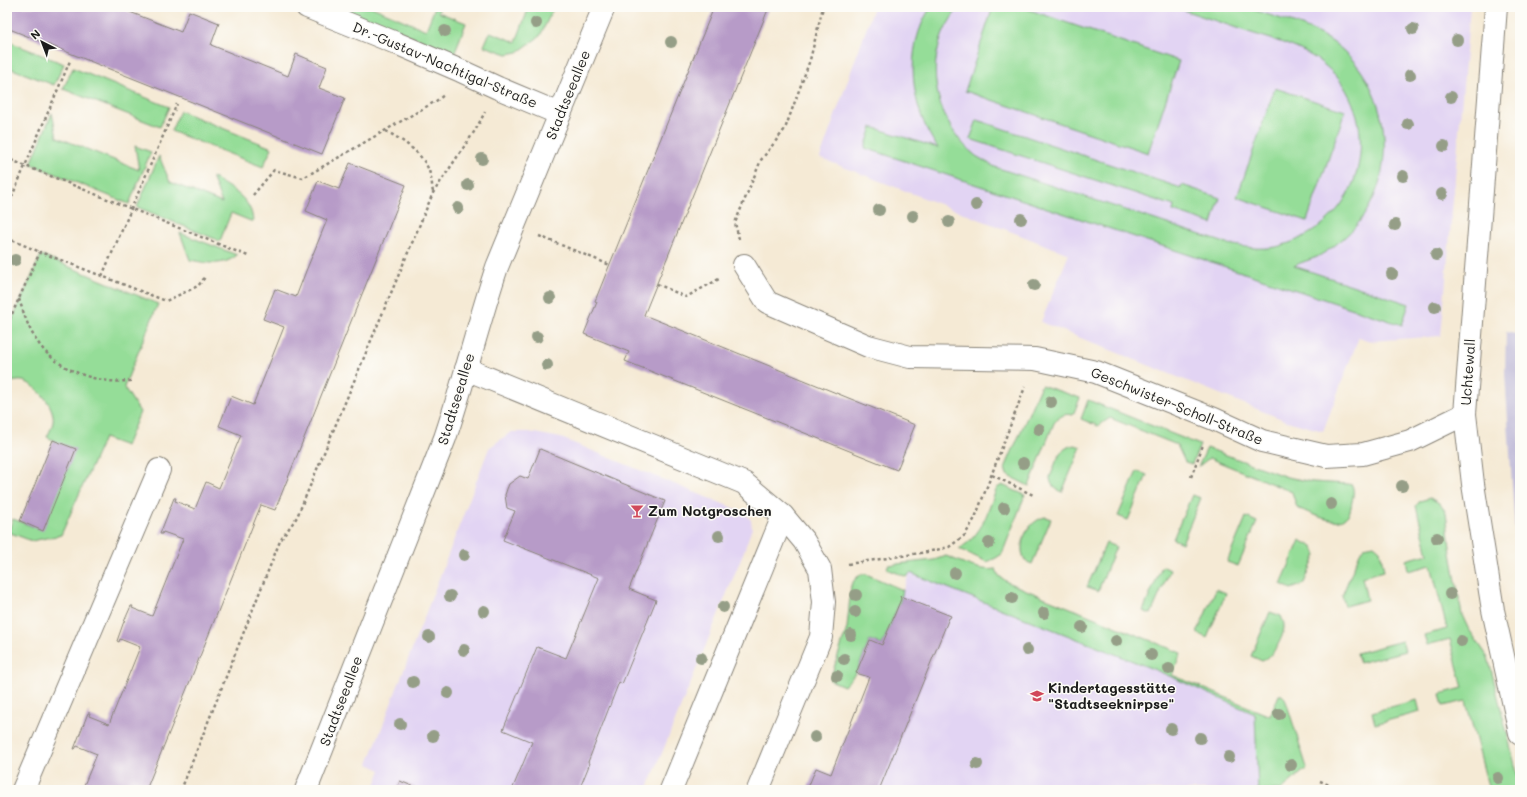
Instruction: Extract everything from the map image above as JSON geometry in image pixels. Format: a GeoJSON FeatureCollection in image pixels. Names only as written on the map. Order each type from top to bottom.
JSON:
{"type":"FeatureCollection","features":[{"type":"Feature","properties":{"kind":"street","name":"Dr.-Gustav-Nachtigal-Straße"},"geometry":{"type":"LineString","coordinates":[[307,7],[560,114]]}},
{"type":"Feature","properties":{"kind":"street","name":"Stadtseeallee"},"geometry":{"type":"LineString","coordinates":[[306,790],[445,438],[456,406],[486,300],[514,226],[604,7]]}},
{"type":"Feature","properties":{"kind":"street","name":"Uchtewall"},"geometry":{"type":"LineString","coordinates":[[1496,7],[1465,414],[1473,484],[1492,610],[1520,733]]}},
{"type":"Feature","properties":{"kind":"street","name":"Geschwister-Scholl-Straße"},"geometry":{"type":"LineString","coordinates":[[744,265],[768,302],[868,346],[910,357],[1035,359],[1096,372],[1214,418],[1262,441],[1326,456],[1363,454],[1410,441],[1465,414]]}},
{"type":"Feature","properties":{"kind":"street"},"geometry":{"type":"LineString","coordinates":[[466,369],[744,483],[783,516],[804,541],[820,569],[824,602],[821,637],[758,790]]}},
{"type":"Feature","properties":{"kind":"street"},"geometry":{"type":"LineString","coordinates":[[23,790],[159,470]]}},
{"type":"Feature","properties":{"kind":"street"},"geometry":{"type":"LineString","coordinates":[[672,790],[783,516]]}},
{"type":"Feature","properties":{"kind":"path"},"geometry":{"type":"LineString","coordinates":[[657,284],[686,297],[744,265],[735,223],[761,160],[785,129],[810,60],[823,7]]}},
{"type":"Feature","properties":{"kind":"path"},"geometry":{"type":"LineString","coordinates":[[7,208],[70,61]]}},
{"type":"Feature","properties":{"kind":"path"},"geometry":{"type":"LineString","coordinates":[[253,195],[274,170],[303,178],[436,101],[451,90],[461,71]]}},
{"type":"Feature","properties":{"kind":"path"},"geometry":{"type":"LineString","coordinates":[[181,790],[280,541],[297,517],[433,193],[476,129],[498,88]]}},
{"type":"Feature","properties":{"kind":"path"},"geometry":{"type":"LineString","coordinates":[[102,276],[177,104]]}},
{"type":"Feature","properties":{"kind":"path"},"geometry":{"type":"LineString","coordinates":[[385,131],[404,142],[422,158],[430,172],[433,193]]}},
{"type":"Feature","properties":{"kind":"path"},"geometry":{"type":"LineString","coordinates":[[11,160],[248,256]]}},
{"type":"Feature","properties":{"kind":"path"},"geometry":{"type":"LineString","coordinates":[[514,226],[610,264]]}},
{"type":"Feature","properties":{"kind":"path"},"geometry":{"type":"LineString","coordinates":[[7,238],[166,301],[198,286],[206,276]]}},
{"type":"Feature","properties":{"kind":"path"},"geometry":{"type":"LineString","coordinates":[[7,325],[40,252]]}},
{"type":"Feature","properties":{"kind":"path"},"geometry":{"type":"LineString","coordinates":[[19,298],[28,325],[39,344],[55,361],[85,376],[109,381],[133,381]]}},
{"type":"Feature","properties":{"kind":"path"},"geometry":{"type":"LineString","coordinates":[[820,569],[950,547],[965,535],[975,518],[1035,359]]}},
{"type":"Feature","properties":{"kind":"path"},"geometry":{"type":"LineString","coordinates":[[1191,477],[1214,418]]}},
{"type":"Feature","properties":{"kind":"path"},"geometry":{"type":"LineString","coordinates":[[992,475],[1035,496]]}},
{"type":"Feature","properties":{"kind":"path"},"geometry":{"type":"LineString","coordinates":[[1320,782],[1340,790]]}},
{"type":"Feature","properties":{"kind":"shaded area"},"geometry":{"type":"Polygon","coordinates":[[[874,7],[1470,7],[1441,336],[1370,341],[1359,337],[1323,431],[1287,421],[1041,322],[1069,254],[820,158],[874,7]]]}},
{"type":"Feature","properties":{"kind":"shaded area"},"geometry":{"type":"Polygon","coordinates":[[[1506,332],[1520,335],[1520,599],[1505,373],[1506,332]]]}},
{"type":"Feature","properties":{"kind":"shaded area"},"geometry":{"type":"Polygon","coordinates":[[[511,432],[529,432],[561,438],[743,512],[751,520],[752,528],[744,551],[647,790],[373,790],[381,770],[368,764],[489,448],[511,432]]]}},
{"type":"Feature","properties":{"kind":"shaded area","name":"Kindertagesstätte \"Stadtseeknirpse\""},"geometry":{"type":"Polygon","coordinates":[[[910,572],[1158,671],[1255,714],[1258,790],[807,790],[816,768],[831,774],[869,677],[856,673],[870,640],[872,641],[900,598],[910,572]]]}},
{"type":"Feature","properties":{"kind":"green space"},"geometry":{"type":"Polygon","coordinates":[[[338,7],[372,7],[426,30],[435,7],[440,7],[438,12],[466,23],[454,54],[338,7]]]}},
{"type":"Feature","properties":{"kind":"green space"},"geometry":{"type":"Polygon","coordinates":[[[529,7],[554,7],[540,36],[518,52],[507,54],[484,46],[490,32],[516,42],[529,7]]]}},
{"type":"Feature","properties":{"kind":"green space"},"geometry":{"type":"Polygon","coordinates":[[[931,7],[959,7],[951,18],[941,39],[935,71],[940,103],[946,118],[964,145],[976,156],[995,167],[1228,244],[1252,248],[1276,247],[1298,240],[1316,229],[1332,215],[1345,199],[1354,180],[1359,160],[1360,139],[1357,116],[1350,97],[1339,79],[1321,62],[1312,56],[1281,42],[1174,7],[1243,7],[1309,29],[1323,36],[1345,52],[1363,73],[1375,98],[1382,124],[1384,151],[1380,178],[1371,204],[1355,227],[1342,240],[1327,251],[1317,257],[1294,266],[1409,304],[1402,325],[865,148],[872,127],[938,148],[921,115],[916,97],[914,78],[916,41],[922,23],[931,7]]]}},
{"type":"Feature","properties":{"kind":"green space"},"geometry":{"type":"Polygon","coordinates":[[[993,7],[1021,7],[1179,61],[1148,153],[965,91],[993,7]]]}},
{"type":"Feature","properties":{"kind":"green space"},"geometry":{"type":"Polygon","coordinates":[[[7,41],[64,64],[54,85],[7,67],[7,41]]]}},
{"type":"Feature","properties":{"kind":"green space"},"geometry":{"type":"Polygon","coordinates":[[[73,68],[169,107],[160,127],[63,89],[73,68]]]}},
{"type":"Feature","properties":{"kind":"green space"},"geometry":{"type":"Polygon","coordinates":[[[1275,88],[1345,111],[1307,221],[1237,197],[1275,88]]]}},
{"type":"Feature","properties":{"kind":"green space"},"geometry":{"type":"Polygon","coordinates":[[[180,111],[272,148],[263,167],[171,131],[180,111]]]}},
{"type":"Feature","properties":{"kind":"green space"},"geometry":{"type":"Polygon","coordinates":[[[52,113],[57,137],[139,170],[135,146],[151,152],[129,204],[31,164],[52,113]]]}},
{"type":"Feature","properties":{"kind":"green space"},"geometry":{"type":"Polygon","coordinates":[[[977,120],[1181,188],[1182,185],[1220,198],[1212,224],[1173,211],[1174,206],[970,139],[977,120]]]}},
{"type":"Feature","properties":{"kind":"green space"},"geometry":{"type":"Polygon","coordinates":[[[159,156],[170,182],[222,203],[212,177],[233,190],[244,200],[252,213],[253,222],[231,213],[220,241],[137,207],[159,156]]]}},
{"type":"Feature","properties":{"kind":"green space"},"geometry":{"type":"Polygon","coordinates":[[[180,233],[237,255],[232,259],[220,263],[190,260],[180,233]]]}},
{"type":"Feature","properties":{"kind":"green space"},"geometry":{"type":"Polygon","coordinates":[[[41,255],[158,304],[124,387],[140,412],[126,446],[104,438],[61,535],[32,541],[8,532],[13,519],[42,530],[53,440],[47,437],[53,424],[53,416],[49,403],[34,387],[23,381],[7,383],[7,331],[41,255]]]}},
{"type":"Feature","properties":{"kind":"green space"},"geometry":{"type":"Polygon","coordinates":[[[1041,385],[1080,398],[1073,415],[1067,414],[1062,416],[1054,423],[1029,486],[1007,475],[1005,468],[1041,385]]]}},
{"type":"Feature","properties":{"kind":"green space"},"geometry":{"type":"Polygon","coordinates":[[[1088,400],[1200,445],[1192,464],[1185,462],[1177,445],[1110,418],[1098,426],[1081,419],[1088,400]]]}},
{"type":"Feature","properties":{"kind":"green space"},"geometry":{"type":"Polygon","coordinates":[[[1075,445],[1081,447],[1062,492],[1053,486],[1050,477],[1061,453],[1069,446],[1075,445]]]}},
{"type":"Feature","properties":{"kind":"green space"},"geometry":{"type":"Polygon","coordinates":[[[1207,448],[1287,477],[1313,482],[1352,485],[1353,496],[1348,515],[1343,519],[1328,520],[1297,508],[1292,492],[1209,458],[1198,467],[1207,448]]]}},
{"type":"Feature","properties":{"kind":"green space"},"geometry":{"type":"Polygon","coordinates":[[[1137,471],[1147,475],[1128,520],[1118,516],[1137,471]]]}},
{"type":"Feature","properties":{"kind":"green space"},"geometry":{"type":"Polygon","coordinates":[[[1002,485],[1025,495],[1002,554],[987,562],[959,549],[979,530],[987,515],[997,488],[1002,485]]]}},
{"type":"Feature","properties":{"kind":"green space"},"geometry":{"type":"Polygon","coordinates":[[[1192,495],[1201,498],[1182,543],[1173,539],[1192,495]]]}},
{"type":"Feature","properties":{"kind":"green space"},"geometry":{"type":"Polygon","coordinates":[[[1430,498],[1439,503],[1446,512],[1450,547],[1462,615],[1468,628],[1488,657],[1520,790],[1489,790],[1466,701],[1443,706],[1440,694],[1463,688],[1450,639],[1427,645],[1424,635],[1447,629],[1431,565],[1408,571],[1406,560],[1428,554],[1416,506],[1420,501],[1430,498]]]}},
{"type":"Feature","properties":{"kind":"green space"},"geometry":{"type":"Polygon","coordinates":[[[1045,517],[1051,519],[1032,564],[1025,561],[1022,548],[1023,541],[1025,534],[1033,523],[1045,517]]]}},
{"type":"Feature","properties":{"kind":"green space"},"geometry":{"type":"Polygon","coordinates":[[[1246,517],[1257,522],[1238,566],[1227,562],[1246,517]]]}},
{"type":"Feature","properties":{"kind":"green space"},"geometry":{"type":"Polygon","coordinates":[[[1300,540],[1313,547],[1316,555],[1304,583],[1291,589],[1281,584],[1300,540]]]}},
{"type":"Feature","properties":{"kind":"green space"},"geometry":{"type":"Polygon","coordinates":[[[1106,543],[1116,547],[1098,591],[1087,587],[1106,543]]]}},
{"type":"Feature","properties":{"kind":"green space"},"geometry":{"type":"Polygon","coordinates":[[[1374,545],[1380,550],[1384,571],[1362,577],[1367,600],[1345,606],[1342,596],[1360,552],[1364,547],[1374,545]]]}},
{"type":"Feature","properties":{"kind":"green space"},"geometry":{"type":"Polygon","coordinates":[[[946,556],[977,568],[990,570],[996,569],[999,576],[1009,583],[1181,653],[1172,675],[1270,716],[1279,695],[1282,695],[1285,698],[1307,768],[1281,790],[1258,790],[1255,714],[1158,671],[910,573],[907,577],[887,569],[888,565],[934,560],[946,556]]]}},
{"type":"Feature","properties":{"kind":"green space"},"geometry":{"type":"Polygon","coordinates":[[[1162,566],[1170,570],[1151,614],[1143,611],[1162,566]]]}},
{"type":"Feature","properties":{"kind":"green space"},"geometry":{"type":"Polygon","coordinates":[[[862,574],[866,574],[903,590],[901,599],[882,645],[870,640],[856,673],[844,686],[830,680],[847,628],[851,585],[856,578],[862,574]]]}},
{"type":"Feature","properties":{"kind":"green space"},"geometry":{"type":"Polygon","coordinates":[[[1216,589],[1226,593],[1207,638],[1197,633],[1216,589]]]}},
{"type":"Feature","properties":{"kind":"green space"},"geometry":{"type":"Polygon","coordinates":[[[1270,612],[1281,616],[1284,624],[1284,630],[1274,651],[1270,656],[1262,661],[1251,656],[1270,612]]]}},
{"type":"Feature","properties":{"kind":"green space"},"geometry":{"type":"Polygon","coordinates":[[[1402,641],[1405,651],[1359,663],[1357,653],[1402,641]]]}},
{"type":"Feature","properties":{"kind":"green space"},"geometry":{"type":"Polygon","coordinates":[[[1417,700],[1420,712],[1375,724],[1372,712],[1417,700]]]}},
{"type":"Feature","properties":{"kind":"building"},"geometry":{"type":"Polygon","coordinates":[[[7,7],[117,7],[181,32],[189,11],[219,23],[211,45],[288,76],[296,54],[327,67],[319,88],[345,98],[322,154],[7,28],[7,7]]]}},
{"type":"Feature","properties":{"kind":"building"},"geometry":{"type":"Polygon","coordinates":[[[714,7],[769,7],[644,315],[915,425],[897,470],[625,361],[629,352],[584,334],[597,302],[595,301],[714,7]]]}},
{"type":"Feature","properties":{"kind":"building"},"geometry":{"type":"Polygon","coordinates":[[[350,163],[406,185],[275,510],[261,505],[146,790],[82,790],[97,754],[77,746],[74,749],[88,713],[90,713],[89,716],[109,724],[140,647],[120,639],[119,642],[117,641],[123,624],[131,606],[133,606],[132,608],[152,616],[183,539],[163,532],[160,534],[174,498],[176,498],[175,501],[195,509],[206,482],[219,488],[241,435],[219,426],[231,396],[253,405],[284,327],[263,319],[275,289],[296,297],[327,220],[306,211],[318,181],[339,189],[350,163]]]}},
{"type":"Feature","properties":{"kind":"building"},"geometry":{"type":"Polygon","coordinates":[[[53,440],[76,449],[43,531],[20,521],[53,440]]]}},
{"type":"Feature","properties":{"kind":"building"},"geometry":{"type":"Polygon","coordinates":[[[540,449],[665,501],[629,589],[656,600],[622,684],[619,682],[588,762],[590,763],[579,790],[512,790],[532,742],[503,730],[537,647],[566,658],[599,578],[503,540],[515,511],[507,508],[505,495],[509,484],[520,476],[528,479],[540,449]]]}},
{"type":"Feature","properties":{"kind":"building"},"geometry":{"type":"Polygon","coordinates":[[[900,596],[951,616],[879,790],[807,790],[816,768],[831,774],[869,677],[856,673],[870,640],[882,645],[901,599],[900,596]]]}},
{"type":"Feature","properties":{"kind":"building"},"geometry":{"type":"Polygon","coordinates":[[[400,781],[422,790],[396,790],[400,781]]]}},
{"type":"Feature","properties":{"kind":"place","name":"Zum Notgroschen"},"geometry":{"type":"Point","coordinates":[637,511]}},
{"type":"Feature","properties":{"kind":"place","name":"Kindertagesstätte \"Stadtseeknirpse\""},"geometry":{"type":"Point","coordinates":[1037,696]}}]}
